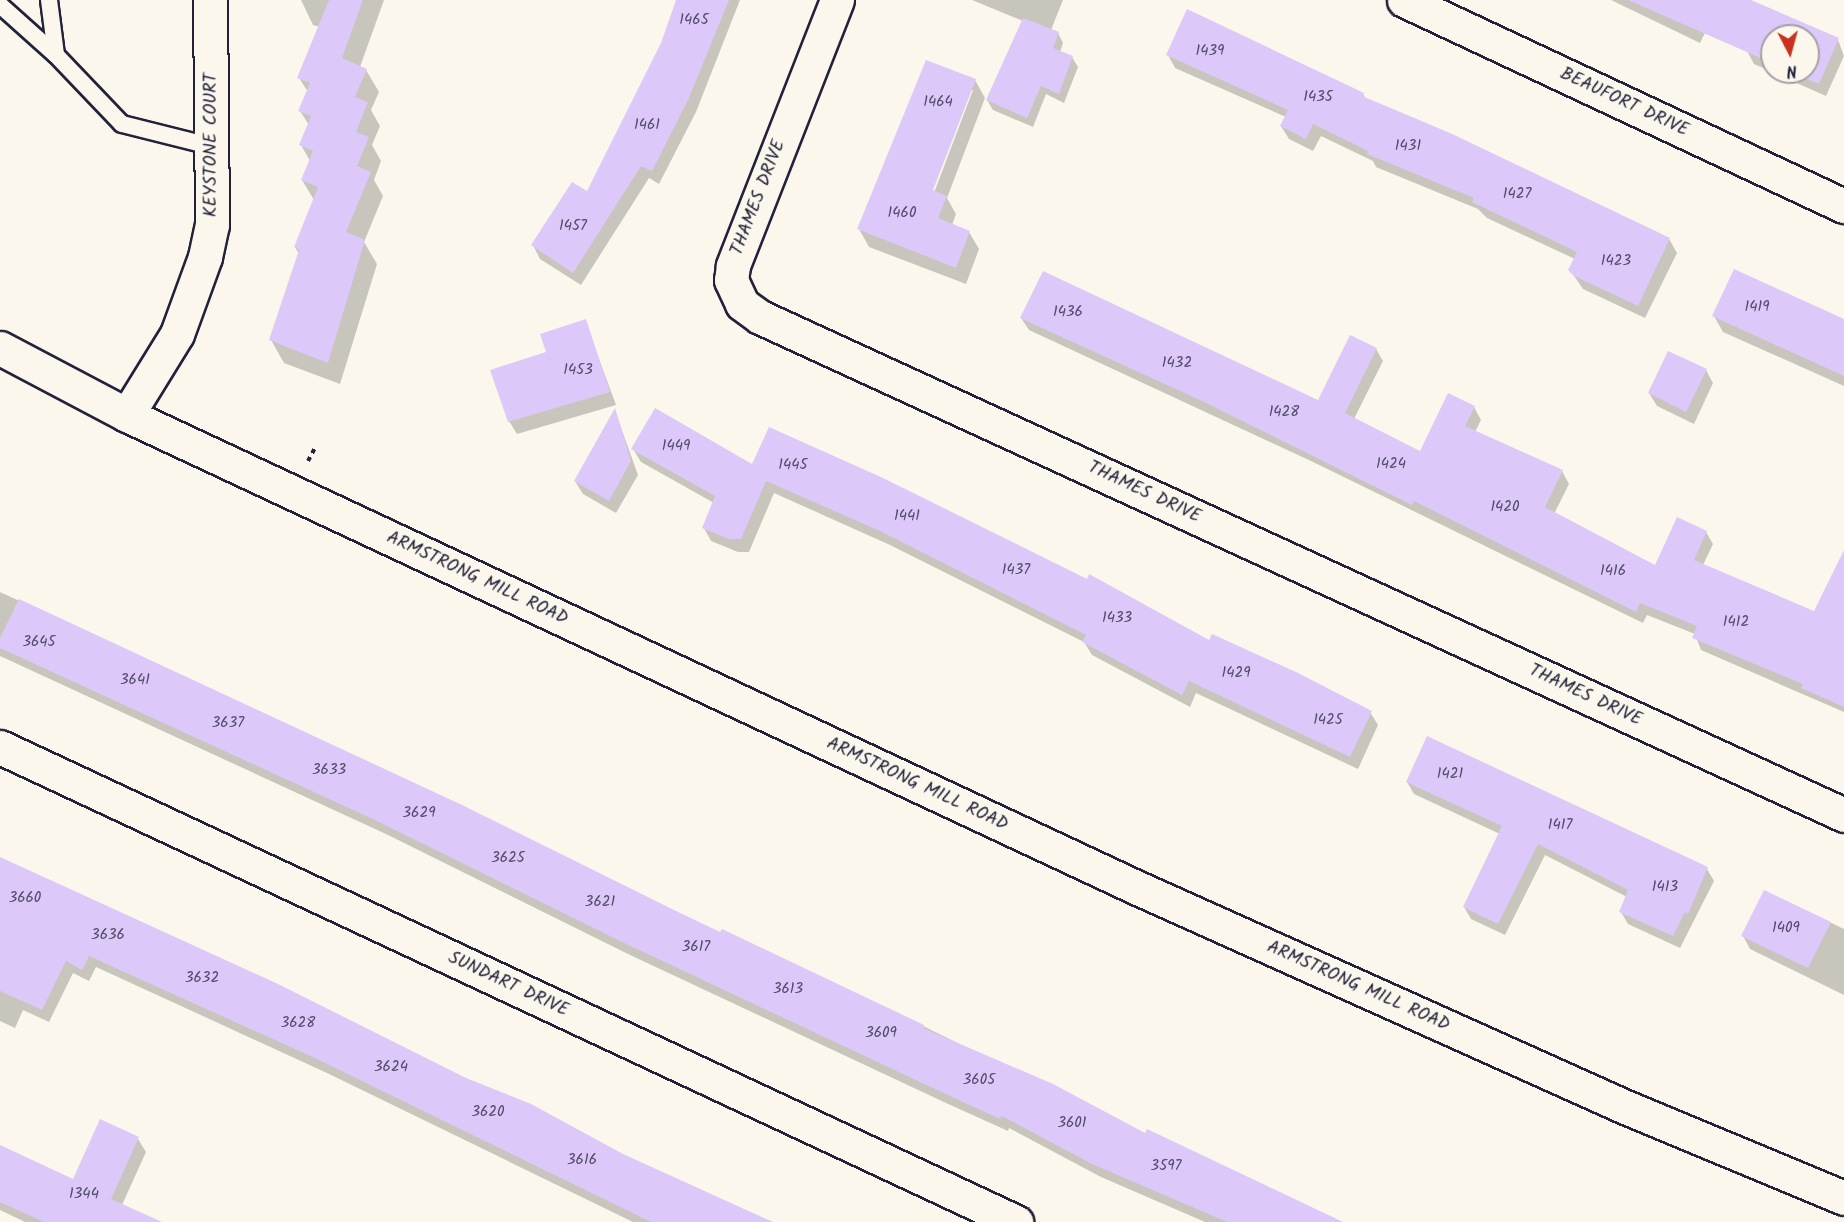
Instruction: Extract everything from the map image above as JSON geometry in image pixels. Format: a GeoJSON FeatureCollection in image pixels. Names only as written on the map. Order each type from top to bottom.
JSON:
{"type":"FeatureCollection","features":[{"type":"Feature","properties":{"kind":"street","name":"KEYSTONE COURT"},"geometry":{"type":"LineString","coordinates":[[127,415],[177,334],[205,257],[212,225],[214,147],[210,0]]}},
{"type":"Feature","properties":{"kind":"street","name":"THAMES DRIVE"},"geometry":{"type":"LineString","coordinates":[[837,0],[733,266],[731,280],[742,304],[771,322],[1844,814]]}},
{"type":"Feature","properties":{"kind":"street","name":"BEAUFORT DRIVE"},"geometry":{"type":"LineString","coordinates":[[1404,0],[1844,206]]}},
{"type":"Feature","properties":{"kind":"street","name":"ARMSTRONG MILL ROAD"},"geometry":{"type":"LineString","coordinates":[[0,348],[127,415],[1140,889],[1623,1106],[1844,1198]]}},
{"type":"Feature","properties":{"kind":"street","name":"SUNDART DRIVE"},"geometry":{"type":"LineString","coordinates":[[0,747],[1016,1222]]}},
{"type":"Feature","properties":{"kind":"lane"},"geometry":{"type":"LineString","coordinates":[[49,0],[56,55]]}},
{"type":"Feature","properties":{"kind":"lane"},"geometry":{"type":"LineString","coordinates":[[0,5],[56,55],[122,124],[214,147]]}},
{"type":"Feature","properties":{"kind":"path"},"geometry":{"type":"LineString","coordinates":[[308,460],[315,448]]}},
{"type":"Feature","properties":{"kind":"building"},"geometry":{"type":"Polygon","coordinates":[[[329,0],[363,0],[342,58],[367,69],[355,97],[368,102],[356,132],[369,137],[357,166],[371,172],[346,232],[365,240],[328,363],[269,340],[299,250],[294,247],[318,187],[301,180],[313,151],[299,145],[311,116],[298,111],[310,83],[297,78],[329,0]]]}},
{"type":"Feature","properties":{"kind":"building"},"geometry":{"type":"Polygon","coordinates":[[[676,0],[729,0],[689,98],[652,171],[641,166],[573,273],[531,245],[572,182],[587,191],[661,43],[676,0]]]}},
{"type":"Feature","properties":{"kind":"building"},"geometry":{"type":"Polygon","coordinates":[[[1628,0],[1751,0],[1807,24],[1760,24],[1760,58],[1628,0]]]}},
{"type":"Feature","properties":{"kind":"building"},"geometry":{"type":"Polygon","coordinates":[[[1187,9],[1364,93],[1362,96],[1450,133],[1670,238],[1638,306],[1574,276],[1568,270],[1577,252],[1472,202],[1474,198],[1367,154],[1368,151],[1313,124],[1306,139],[1280,126],[1288,110],[1166,55],[1187,9]]]}},
{"type":"Feature","properties":{"kind":"building"},"geometry":{"type":"Polygon","coordinates":[[[1023,18],[1059,32],[1053,48],[1073,56],[1059,94],[1041,86],[1027,118],[986,100],[1023,18]]]}},
{"type":"Feature","properties":{"kind":"building"},"geometry":{"type":"Polygon","coordinates":[[[1820,30],[1839,38],[1820,82],[1820,30]]]}},
{"type":"Feature","properties":{"kind":"building"},"geometry":{"type":"Polygon","coordinates":[[[926,60],[976,79],[933,190],[947,196],[938,218],[970,231],[956,268],[857,229],[926,60]]]}},
{"type":"Feature","properties":{"kind":"building"},"geometry":{"type":"Polygon","coordinates":[[[1734,269],[1844,319],[1844,376],[1712,316],[1734,269]]]}},
{"type":"Feature","properties":{"kind":"building"},"geometry":{"type":"Polygon","coordinates":[[[1043,271],[1318,400],[1350,335],[1377,348],[1345,413],[1420,451],[1448,393],[1475,406],[1465,426],[1563,470],[1545,507],[1655,565],[1677,517],[1707,531],[1694,560],[1814,611],[1844,550],[1844,707],[1801,688],[1803,684],[1692,638],[1697,626],[1640,603],[1636,612],[1414,501],[1412,505],[1202,401],[1020,318],[1043,271]]]}},
{"type":"Feature","properties":{"kind":"building"},"geometry":{"type":"Polygon","coordinates":[[[586,319],[610,392],[508,422],[490,370],[546,352],[540,334],[586,319]]]}},
{"type":"Feature","properties":{"kind":"building"},"geometry":{"type":"Polygon","coordinates":[[[1668,351],[1707,369],[1686,412],[1648,393],[1668,351]]]}},
{"type":"Feature","properties":{"kind":"building"},"geometry":{"type":"Polygon","coordinates":[[[615,408],[631,461],[609,501],[574,481],[615,408]]]}},
{"type":"Feature","properties":{"kind":"building"},"geometry":{"type":"Polygon","coordinates":[[[655,408],[752,464],[769,427],[883,478],[1087,579],[1089,574],[1209,640],[1212,634],[1296,672],[1372,711],[1350,757],[1189,681],[1182,695],[1082,642],[1086,635],[882,532],[766,481],[741,539],[729,539],[702,528],[715,496],[631,449],[655,408]]]}},
{"type":"Feature","properties":{"kind":"building"},"geometry":{"type":"Polygon","coordinates":[[[19,599],[462,805],[720,932],[722,929],[924,1025],[923,1028],[1053,1084],[1145,1133],[1147,1129],[1343,1222],[1227,1222],[1092,1164],[1002,1116],[1000,1119],[937,1090],[620,941],[377,821],[0,648],[0,638],[19,599]]]}},
{"type":"Feature","properties":{"kind":"building"},"geometry":{"type":"Polygon","coordinates":[[[1427,736],[1708,867],[1688,914],[1685,912],[1673,936],[1619,912],[1628,890],[1538,844],[1498,924],[1463,907],[1502,826],[1406,782],[1427,736]]]}},
{"type":"Feature","properties":{"kind":"building"},"geometry":{"type":"Polygon","coordinates":[[[0,857],[278,984],[466,1078],[531,1104],[623,1154],[773,1222],[651,1222],[319,1060],[89,956],[82,970],[66,961],[42,1010],[0,991],[0,857]]]}},
{"type":"Feature","properties":{"kind":"building"},"geometry":{"type":"Polygon","coordinates":[[[1764,890],[1831,922],[1808,968],[1741,936],[1764,890]]]}},
{"type":"Feature","properties":{"kind":"building"},"geometry":{"type":"Polygon","coordinates":[[[100,1119],[139,1137],[111,1199],[162,1222],[44,1222],[0,1202],[0,1145],[73,1179],[100,1119]]]}}]}
